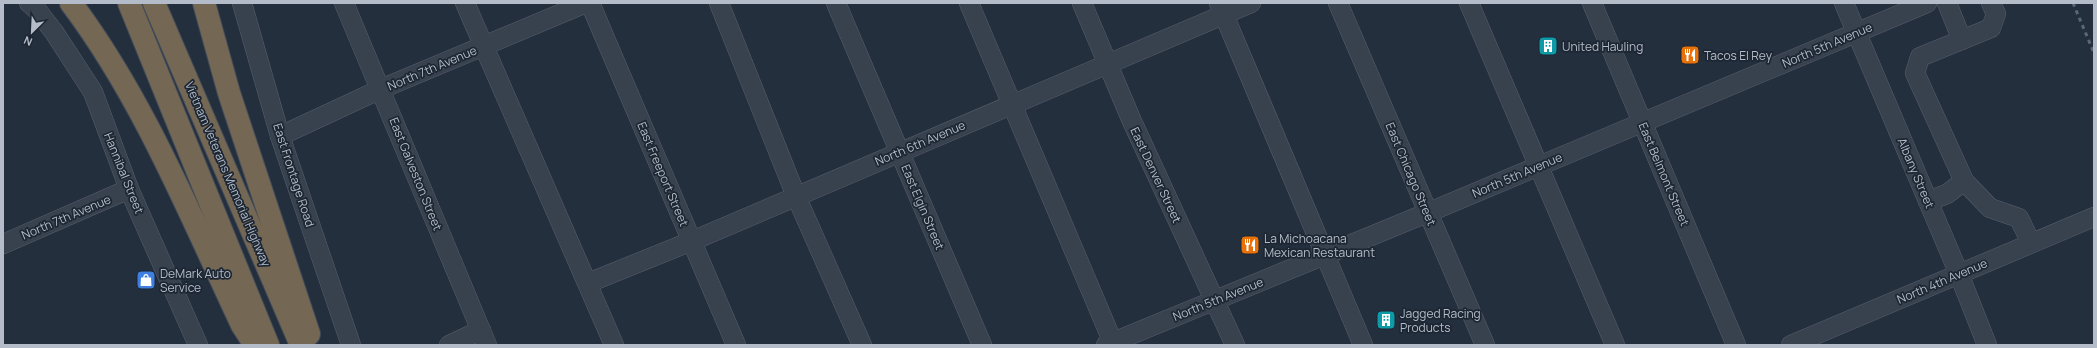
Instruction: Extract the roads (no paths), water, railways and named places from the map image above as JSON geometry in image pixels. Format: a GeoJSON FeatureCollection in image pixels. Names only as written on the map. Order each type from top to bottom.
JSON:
{"type":"FeatureCollection","features":[{"type":"Feature","properties":{"kind":"highway"},"geometry":{"type":"LineString","coordinates":[[71,3],[92,30],[123,80],[152,135],[242,325],[255,345]]}},
{"type":"Feature","properties":{"kind":"highway"},"geometry":{"type":"LineString","coordinates":[[129,3],[268,345]]}},
{"type":"Feature","properties":{"kind":"highway","name":"Vietnam Veterans Memorial Highway"},"geometry":{"type":"LineString","coordinates":[[154,3],[301,345]]}},
{"type":"Feature","properties":{"kind":"highway"},"geometry":{"type":"LineString","coordinates":[[204,3],[229,93],[296,292],[312,345]]}},
{"type":"Feature","properties":{"kind":"street","name":"East Frontage Road"},"geometry":{"type":"LineString","coordinates":[[242,3],[280,136],[351,345]]}},
{"type":"Feature","properties":{"kind":"street","name":"East Galveston Street"},"geometry":{"type":"LineString","coordinates":[[344,3],[484,338]]}},
{"type":"Feature","properties":{"kind":"street"},"geometry":{"type":"LineString","coordinates":[[465,3],[614,345]]}},
{"type":"Feature","properties":{"kind":"street","name":"North 7th Avenue"},"geometry":{"type":"LineString","coordinates":[[280,136],[381,89],[586,3]]}},
{"type":"Feature","properties":{"kind":"street","name":"East Freeport Street"},"geometry":{"type":"LineString","coordinates":[[590,3],[736,345]]}},
{"type":"Feature","properties":{"kind":"street"},"geometry":{"type":"LineString","coordinates":[[719,3],[796,196],[862,345]]}},
{"type":"Feature","properties":{"kind":"street","name":"East Elgin Street"},"geometry":{"type":"LineString","coordinates":[[836,3],[982,345]]}},
{"type":"Feature","properties":{"kind":"street"},"geometry":{"type":"LineString","coordinates":[[969,3],[1111,344]]}},
{"type":"Feature","properties":{"kind":"street","name":"East Denver Street"},"geometry":{"type":"LineString","coordinates":[[1082,3],[1130,119],[1235,345]]}},
{"type":"Feature","properties":{"kind":"street","name":"North 6th Avenue"},"geometry":{"type":"LineString","coordinates":[[588,283],[692,241],[1107,63],[1222,8],[1251,3]]}},
{"type":"Feature","properties":{"kind":"street","name":"East Chicago Street"},"geometry":{"type":"LineString","coordinates":[[1338,3],[1485,345]]}},
{"type":"Feature","properties":{"kind":"street"},"geometry":{"type":"LineString","coordinates":[[1470,3],[1615,345]]}},
{"type":"Feature","properties":{"kind":"street","name":"East Belmont Street"},"geometry":{"type":"LineString","coordinates":[[1592,3],[1736,345]]}},
{"type":"Feature","properties":{"kind":"street","name":"Albany Street"},"geometry":{"type":"LineString","coordinates":[[1844,3],[1959,274],[1987,345]]}},
{"type":"Feature","properties":{"kind":"street","name":"North 5th Avenue"},"geometry":{"type":"LineString","coordinates":[[1111,344],[1643,123],[1927,3]]}},
{"type":"Feature","properties":{"kind":"street"},"geometry":{"type":"LineString","coordinates":[[1947,3],[1962,40]]}},
{"type":"Feature","properties":{"kind":"street"},"geometry":{"type":"LineString","coordinates":[[1991,3],[1996,14],[1991,28],[1920,57],[1916,73],[1964,181],[1990,208],[2019,218],[2031,243]]}},
{"type":"Feature","properties":{"kind":"street","name":"Hannibal Street"},"geometry":{"type":"LineString","coordinates":[[33,6],[93,92],[129,189],[198,345]]}},
{"type":"Feature","properties":{"kind":"street"},"geometry":{"type":"LineString","coordinates":[[1222,8],[1363,345]]}},
{"type":"Feature","properties":{"kind":"street"},"geometry":{"type":"LineString","coordinates":[[1928,201],[1947,194],[1964,181]]}},
{"type":"Feature","properties":{"kind":"street","name":"North 7th Avenue"},"geometry":{"type":"LineString","coordinates":[[3,244],[129,189]]}},
{"type":"Feature","properties":{"kind":"street","name":"North 4th Avenue"},"geometry":{"type":"LineString","coordinates":[[1790,345],[2094,217]]}},
{"type":"Feature","properties":{"kind":"street"},"geometry":{"type":"LineString","coordinates":[[449,345],[484,338]]}},
{"type":"Feature","properties":{"kind":"railway"},"geometry":{"type":"LineString","coordinates":[[2073,3],[2094,53]]}},
{"type":"Feature","properties":{"kind":"place","name":"United Hauling"},"geometry":{"type":"Point","coordinates":[1548,46]}},
{"type":"Feature","properties":{"kind":"place","name":"Tacos El Rey"},"geometry":{"type":"Point","coordinates":[1690,55]}},
{"type":"Feature","properties":{"kind":"place","name":"La Michoacana Mexican Restaurant"},"geometry":{"type":"Point","coordinates":[1250,245]}},
{"type":"Feature","properties":{"kind":"place","name":"DeMark Auto Service"},"geometry":{"type":"Point","coordinates":[146,280]}},
{"type":"Feature","properties":{"kind":"place","name":"Jagged Racing Products"},"geometry":{"type":"Point","coordinates":[1386,320]}}]}
